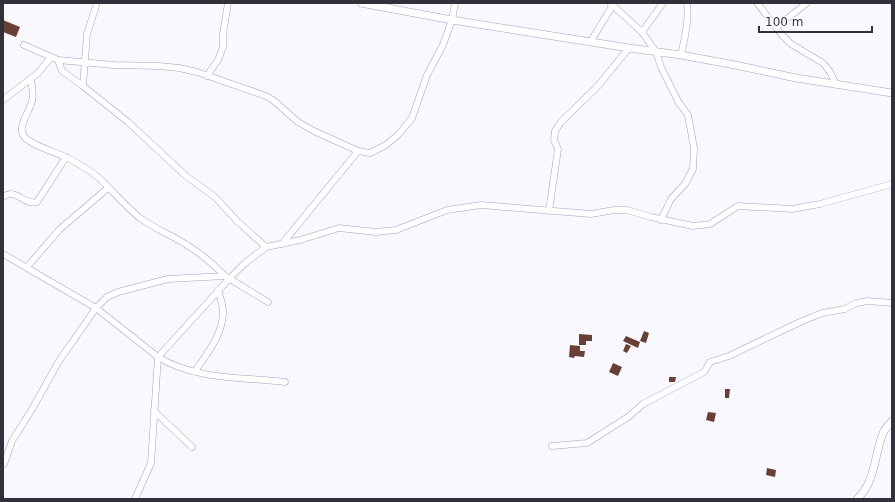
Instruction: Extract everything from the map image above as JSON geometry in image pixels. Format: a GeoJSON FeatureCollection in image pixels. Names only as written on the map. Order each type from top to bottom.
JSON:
{"type":"FeatureCollection","features":[{"type":"Feature","properties":{"kind":"street"},"geometry":{"type":"LineString","coordinates":[[83,86],[87,34],[97,3]]}},
{"type":"Feature","properties":{"kind":"street"},"geometry":{"type":"LineString","coordinates":[[207,76],[218,60],[223,47],[223,34],[228,3]]}},
{"type":"Feature","properties":{"kind":"street"},"geometry":{"type":"LineString","coordinates":[[362,3],[374,4],[452,20],[629,48],[681,54],[796,78],[892,93]]}},
{"type":"Feature","properties":{"kind":"street"},"geometry":{"type":"LineString","coordinates":[[24,45],[58,60],[114,65],[179,68],[207,76],[266,96],[273,100],[298,122],[358,151],[370,153],[386,145],[399,134],[412,118],[427,75],[443,45],[452,20],[455,3]]}},
{"type":"Feature","properties":{"kind":"street"},"geometry":{"type":"LineString","coordinates":[[642,32],[663,3]]}},
{"type":"Feature","properties":{"kind":"street"},"geometry":{"type":"LineString","coordinates":[[681,54],[686,32],[688,13],[687,3]]}},
{"type":"Feature","properties":{"kind":"street"},"geometry":{"type":"LineString","coordinates":[[757,3],[791,44],[823,64],[830,72],[836,84]]}},
{"type":"Feature","properties":{"kind":"street"},"geometry":{"type":"LineString","coordinates":[[776,27],[807,3]]}},
{"type":"Feature","properties":{"kind":"street"},"geometry":{"type":"LineString","coordinates":[[591,41],[613,4],[642,32],[656,52],[661,67],[679,104],[688,115],[694,148],[693,169],[685,184],[671,199],[661,220]]}},
{"type":"Feature","properties":{"kind":"street"},"geometry":{"type":"LineString","coordinates":[[549,211],[558,149],[554,140],[555,131],[561,122],[597,87],[629,48]]}},
{"type":"Feature","properties":{"kind":"street"},"geometry":{"type":"LineString","coordinates":[[3,100],[38,74],[51,57]]}},
{"type":"Feature","properties":{"kind":"street"},"geometry":{"type":"LineString","coordinates":[[58,60],[62,71],[128,122],[186,176],[215,197],[238,222],[266,247]]}},
{"type":"Feature","properties":{"kind":"street"},"geometry":{"type":"LineString","coordinates":[[31,80],[33,93],[32,100],[22,126],[22,133],[25,138],[83,166],[98,177],[127,207],[141,218],[189,246],[206,258],[227,277],[268,302]]}},
{"type":"Feature","properties":{"kind":"street"},"geometry":{"type":"LineString","coordinates":[[282,244],[358,151]]}},
{"type":"Feature","properties":{"kind":"street"},"geometry":{"type":"LineString","coordinates":[[3,197],[9,194],[14,194],[32,203],[37,202],[66,157]]}},
{"type":"Feature","properties":{"kind":"street"},"geometry":{"type":"LineString","coordinates":[[135,499],[151,463],[153,452],[158,357],[218,290],[227,277],[266,247],[339,228],[376,232],[396,230],[447,210],[481,206],[591,214],[614,210],[627,210],[661,220],[693,226],[710,224],[738,206],[792,209],[820,204],[892,184]]}},
{"type":"Feature","properties":{"kind":"street"},"geometry":{"type":"LineString","coordinates":[[27,267],[60,229],[108,188]]}},
{"type":"Feature","properties":{"kind":"street"},"geometry":{"type":"LineString","coordinates":[[3,254],[96,308],[167,363],[223,377],[285,382]]}},
{"type":"Feature","properties":{"kind":"street"},"geometry":{"type":"LineString","coordinates":[[4,464],[12,441],[59,361],[96,308],[107,297],[118,292],[168,280],[227,277]]}},
{"type":"Feature","properties":{"kind":"street"},"geometry":{"type":"LineString","coordinates":[[195,371],[217,336],[221,322],[223,312],[218,290]]}},
{"type":"Feature","properties":{"kind":"street"},"geometry":{"type":"LineString","coordinates":[[552,446],[587,443],[628,417],[643,404],[704,372],[710,362],[729,356],[800,322],[822,313],[845,309],[856,303],[868,301],[892,303]]}},
{"type":"Feature","properties":{"kind":"street"},"geometry":{"type":"LineString","coordinates":[[154,411],[192,447]]}},
{"type":"Feature","properties":{"kind":"street"},"geometry":{"type":"LineString","coordinates":[[857,499],[864,493],[871,479],[883,434],[892,420]]}},
{"type":"Feature","properties":{"kind":"building"},"geometry":{"type":"Polygon","coordinates":[[[3,20],[20,27],[16,37],[3,32],[3,20]]]}},
{"type":"Feature","properties":{"kind":"building"},"geometry":{"type":"Polygon","coordinates":[[[644,331],[649,333],[646,343],[640,341],[644,331]]]}},
{"type":"Feature","properties":{"kind":"building"},"geometry":{"type":"Polygon","coordinates":[[[579,334],[592,335],[592,341],[586,341],[586,345],[579,345],[579,334]]]}},
{"type":"Feature","properties":{"kind":"building"},"geometry":{"type":"Polygon","coordinates":[[[626,336],[640,342],[638,348],[623,341],[626,336]]]}},
{"type":"Feature","properties":{"kind":"building"},"geometry":{"type":"Polygon","coordinates":[[[626,344],[631,346],[627,353],[623,351],[626,344]]]}},
{"type":"Feature","properties":{"kind":"building"},"geometry":{"type":"Polygon","coordinates":[[[570,345],[580,346],[580,351],[585,351],[584,357],[569,357],[570,345]]]}},
{"type":"Feature","properties":{"kind":"building"},"geometry":{"type":"Polygon","coordinates":[[[613,363],[622,367],[618,376],[609,372],[613,363]]]}},
{"type":"Feature","properties":{"kind":"building"},"geometry":{"type":"Polygon","coordinates":[[[669,377],[676,377],[675,382],[669,382],[669,377]]]}},
{"type":"Feature","properties":{"kind":"building"},"geometry":{"type":"Polygon","coordinates":[[[725,389],[730,389],[729,398],[725,398],[725,389]]]}},
{"type":"Feature","properties":{"kind":"building"},"geometry":{"type":"Polygon","coordinates":[[[708,412],[716,413],[714,422],[706,420],[708,412]]]}},
{"type":"Feature","properties":{"kind":"building"},"geometry":{"type":"Polygon","coordinates":[[[767,468],[776,470],[775,477],[766,475],[767,468]]]}}]}
